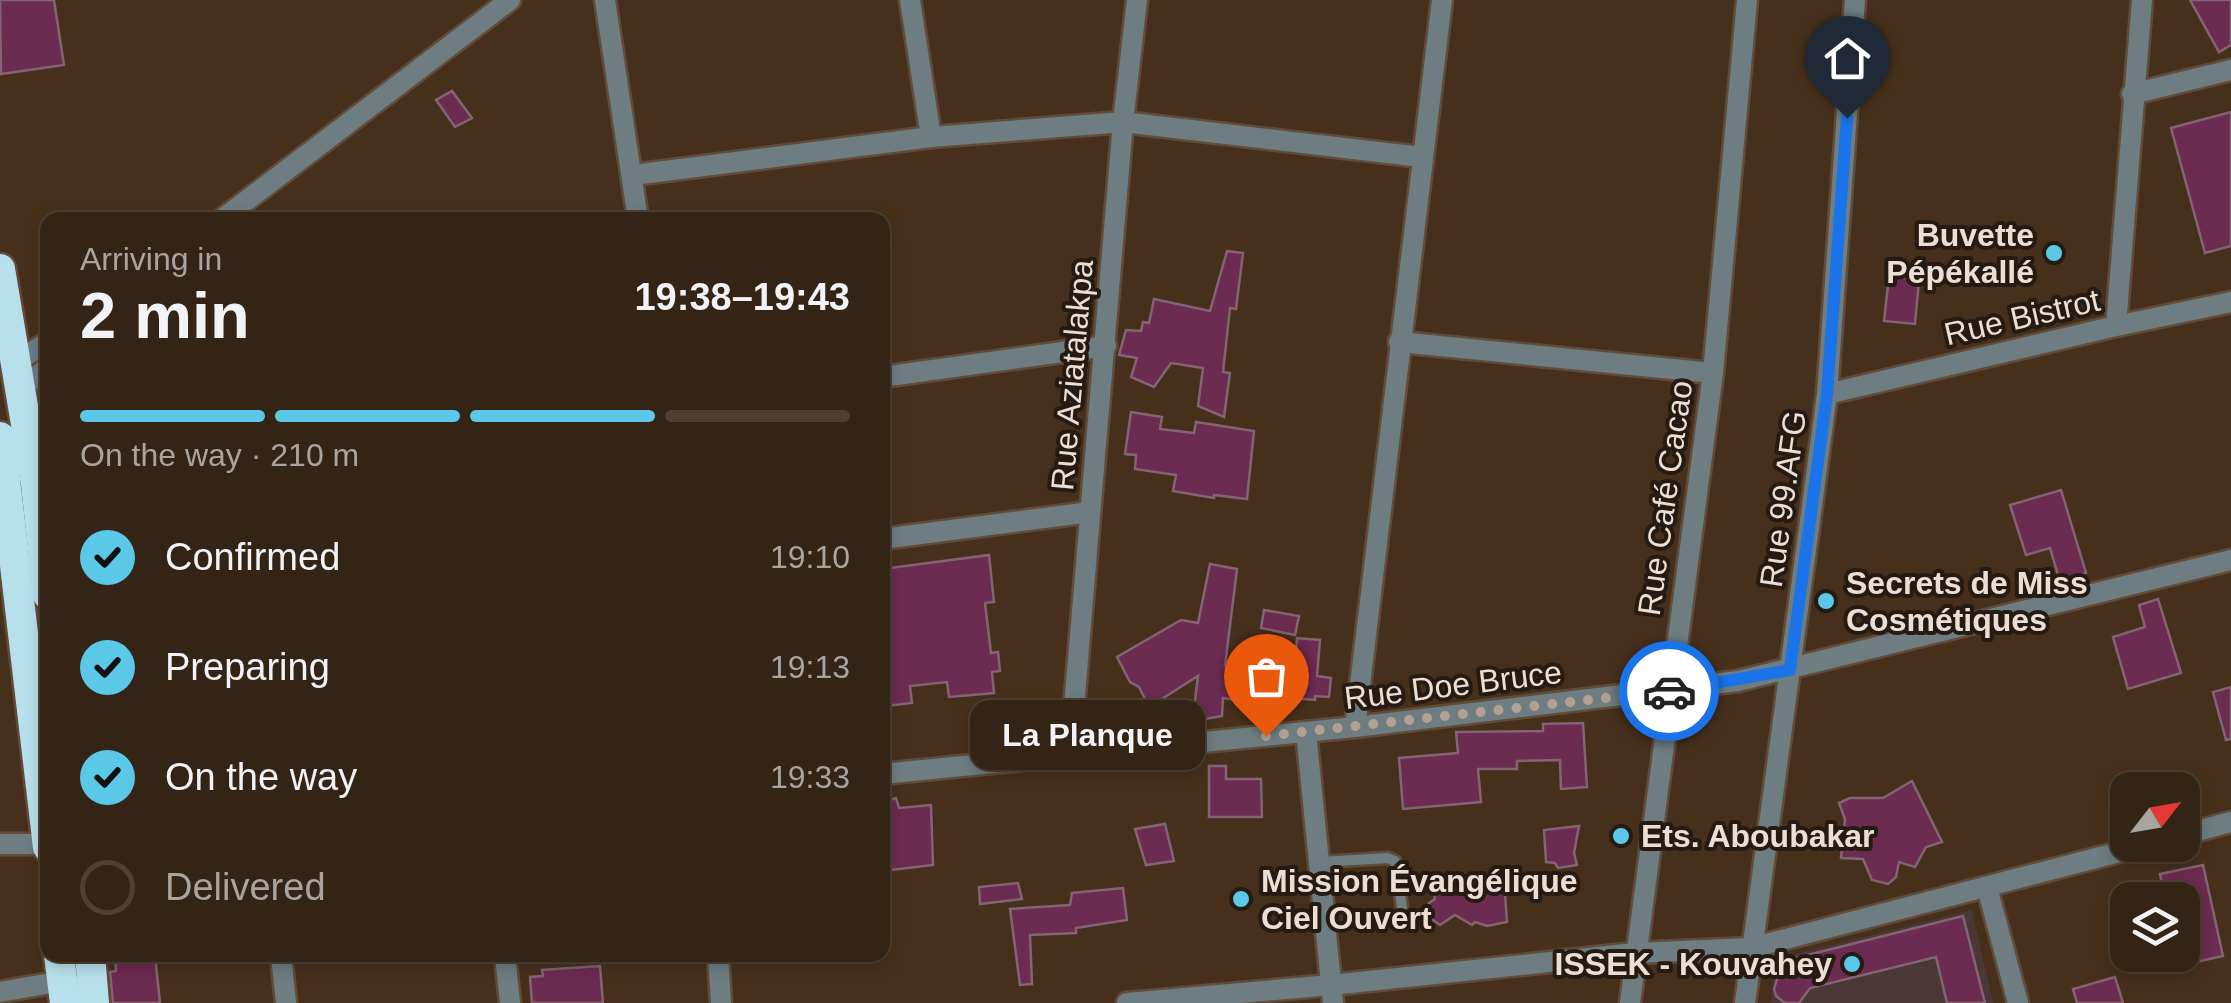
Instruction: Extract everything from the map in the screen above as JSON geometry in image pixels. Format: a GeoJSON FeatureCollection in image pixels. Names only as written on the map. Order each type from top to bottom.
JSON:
{"type":"FeatureCollection","features":[{"type":"Feature","properties":{"kind":"highway"},"geometry":{"type":"LineString","coordinates":[[0,269],[8,379],[40,472]]}},
{"type":"Feature","properties":{"kind":"highway"},"geometry":{"type":"LineString","coordinates":[[0,436],[7,553],[40,795]]}},
{"type":"Feature","properties":{"kind":"highway"},"geometry":{"type":"LineString","coordinates":[[91,962],[94,1003]]}},
{"type":"Feature","properties":{"kind":"street"},"geometry":{"type":"LineString","coordinates":[[232,212],[510,0]]}},
{"type":"Feature","properties":{"kind":"street"},"geometry":{"type":"LineString","coordinates":[[605,0],[637,212]]}},
{"type":"Feature","properties":{"kind":"street"},"geometry":{"type":"LineString","coordinates":[[910,0],[930,137]]}},
{"type":"Feature","properties":{"kind":"street","name":"Rue Aziatalakpa"},"geometry":{"type":"LineString","coordinates":[[1070,755],[1123,122],[1137,0]]}},
{"type":"Feature","properties":{"kind":"street"},"geometry":{"type":"LineString","coordinates":[[1355,727],[1442,0]]}},
{"type":"Feature","properties":{"kind":"street","name":"Rue Café Cacao"},"geometry":{"type":"LineString","coordinates":[[1630,1003],[1712,372],[1747,0]]}},
{"type":"Feature","properties":{"kind":"street","name":"Rue 99.AFG"},"geometry":{"type":"LineString","coordinates":[[1745,1003],[1827,394],[1855,0]]}},
{"type":"Feature","properties":{"kind":"street"},"geometry":{"type":"LineString","coordinates":[[2116,326],[2142,0]]}},
{"type":"Feature","properties":{"kind":"street"},"geometry":{"type":"LineString","coordinates":[[2132,94],[2231,70]]}},
{"type":"Feature","properties":{"kind":"street"},"geometry":{"type":"LineString","coordinates":[[634,175],[930,137],[1123,122],[1421,157]]}},
{"type":"Feature","properties":{"kind":"street","name":"Rue Bistrot"},"geometry":{"type":"LineString","coordinates":[[1827,394],[2231,302]]}},
{"type":"Feature","properties":{"kind":"street"},"geometry":{"type":"LineString","coordinates":[[1399,342],[1712,372]]}},
{"type":"Feature","properties":{"kind":"street"},"geometry":{"type":"LineString","coordinates":[[890,377],[1106,346]]}},
{"type":"Feature","properties":{"kind":"street"},"geometry":{"type":"LineString","coordinates":[[8,379],[40,349]]}},
{"type":"Feature","properties":{"kind":"street"},"geometry":{"type":"LineString","coordinates":[[8,379],[40,369]]}},
{"type":"Feature","properties":{"kind":"street"},"geometry":{"type":"LineString","coordinates":[[890,538],[1090,512]]}},
{"type":"Feature","properties":{"kind":"street","name":"Rue Doe Bruce"},"geometry":{"type":"LineString","coordinates":[[890,773],[1355,727],[1670,690],[1790,670],[2231,560]]}},
{"type":"Feature","properties":{"kind":"street"},"geometry":{"type":"LineString","coordinates":[[1306,732],[1332,994]]}},
{"type":"Feature","properties":{"kind":"street"},"geometry":{"type":"LineString","coordinates":[[2200,830],[2231,822]]}},
{"type":"Feature","properties":{"kind":"street"},"geometry":{"type":"LineString","coordinates":[[0,844],[40,846]]}},
{"type":"Feature","properties":{"kind":"street"},"geometry":{"type":"LineString","coordinates":[[1126,1003],[1332,994],[1635,953],[1751,948],[2110,855]]}},
{"type":"Feature","properties":{"kind":"street"},"geometry":{"type":"LineString","coordinates":[[1988,888],[2018,1003]]}},
{"type":"Feature","properties":{"kind":"street"},"geometry":{"type":"LineString","coordinates":[[282,962],[286,1003]]}},
{"type":"Feature","properties":{"kind":"street"},"geometry":{"type":"LineString","coordinates":[[506,962],[510,1003]]}},
{"type":"Feature","properties":{"kind":"street"},"geometry":{"type":"LineString","coordinates":[[718,962],[721,1003]]}},
{"type":"Feature","properties":{"kind":"street"},"geometry":{"type":"LineString","coordinates":[[0,992],[62,980]]}},
{"type":"Feature","properties":{"kind":"lane"},"geometry":{"type":"LineString","coordinates":[[1318,862],[1388,858],[1395,861],[1402,907]]}},
{"type":"Feature","properties":{"kind":"shaded area"},"geometry":{"type":"Polygon","coordinates":[[[1972,910],[1993,1003],[1771,1003],[1776,959],[1972,910]]]}},
{"type":"Feature","properties":{"kind":"building"},"geometry":{"type":"Polygon","coordinates":[[[0,0],[54,0],[64,65],[1,74],[0,0]]]}},
{"type":"Feature","properties":{"kind":"building"},"geometry":{"type":"Polygon","coordinates":[[[2190,0],[2231,0],[2231,45],[2219,52],[2190,0]]]}},
{"type":"Feature","properties":{"kind":"building"},"geometry":{"type":"Polygon","coordinates":[[[452,91],[472,118],[455,127],[436,100],[452,91]]]}},
{"type":"Feature","properties":{"kind":"building"},"geometry":{"type":"Polygon","coordinates":[[[2231,112],[2231,246],[2205,253],[2171,128],[2231,112]]]}},
{"type":"Feature","properties":{"kind":"building"},"geometry":{"type":"Polygon","coordinates":[[[1227,251],[1243,253],[1236,309],[1230,308],[1223,372],[1230,373],[1224,417],[1198,406],[1203,368],[1171,363],[1154,387],[1131,377],[1137,358],[1119,355],[1126,330],[1141,331],[1143,322],[1149,323],[1154,299],[1210,311],[1227,251]]]}},
{"type":"Feature","properties":{"kind":"building"},"geometry":{"type":"Polygon","coordinates":[[[1889,276],[1919,280],[1915,324],[1884,321],[1889,276]]]}},
{"type":"Feature","properties":{"kind":"building"},"geometry":{"type":"Polygon","coordinates":[[[1131,412],[1162,417],[1160,429],[1194,433],[1196,422],[1254,431],[1247,499],[1173,491],[1176,475],[1135,469],[1136,455],[1125,454],[1131,412]]]}},
{"type":"Feature","properties":{"kind":"building"},"geometry":{"type":"Polygon","coordinates":[[[2061,490],[2086,573],[2060,582],[2050,548],[2026,555],[2010,505],[2061,490]]]}},
{"type":"Feature","properties":{"kind":"building"},"geometry":{"type":"Polygon","coordinates":[[[989,555],[994,602],[985,603],[991,653],[998,652],[1000,671],[992,672],[994,693],[949,697],[947,682],[910,686],[912,703],[890,705],[890,568],[989,555]]]}},
{"type":"Feature","properties":{"kind":"building"},"geometry":{"type":"Polygon","coordinates":[[[1210,564],[1237,569],[1225,666],[1294,676],[1297,638],[1320,640],[1317,676],[1331,678],[1329,697],[1315,696],[1315,700],[1268,696],[1267,705],[1223,698],[1222,716],[1199,720],[1194,708],[1198,676],[1149,707],[1117,657],[1181,620],[1198,623],[1210,564]]]}},
{"type":"Feature","properties":{"kind":"building"},"geometry":{"type":"Polygon","coordinates":[[[2158,599],[2181,673],[2128,689],[2113,637],[2145,627],[2139,605],[2158,599]]]}},
{"type":"Feature","properties":{"kind":"building"},"geometry":{"type":"Polygon","coordinates":[[[1264,610],[1299,616],[1295,635],[1261,628],[1264,610]]]}},
{"type":"Feature","properties":{"kind":"building"},"geometry":{"type":"Polygon","coordinates":[[[2231,687],[2231,739],[2226,740],[2213,692],[2231,687]]]}},
{"type":"Feature","properties":{"kind":"building"},"geometry":{"type":"Polygon","coordinates":[[[1583,723],[1587,787],[1561,789],[1560,760],[1517,761],[1517,769],[1478,769],[1481,802],[1403,809],[1399,758],[1458,753],[1456,732],[1543,731],[1543,724],[1583,723]]]}},
{"type":"Feature","properties":{"kind":"building"},"geometry":{"type":"Polygon","coordinates":[[[1209,766],[1226,766],[1226,779],[1261,779],[1262,817],[1209,817],[1209,766]]]}},
{"type":"Feature","properties":{"kind":"building"},"geometry":{"type":"Polygon","coordinates":[[[1912,781],[1942,842],[1926,847],[1915,867],[1899,862],[1896,877],[1888,884],[1872,880],[1863,859],[1841,858],[1845,819],[1839,803],[1850,798],[1883,798],[1912,781]]]}},
{"type":"Feature","properties":{"kind":"building"},"geometry":{"type":"Polygon","coordinates":[[[896,798],[899,808],[931,805],[933,865],[890,870],[890,800],[896,798]]]}},
{"type":"Feature","properties":{"kind":"building"},"geometry":{"type":"Polygon","coordinates":[[[1165,824],[1174,861],[1146,865],[1135,829],[1165,824]]]}},
{"type":"Feature","properties":{"kind":"building"},"geometry":{"type":"Polygon","coordinates":[[[1579,826],[1574,853],[1577,865],[1558,868],[1555,863],[1546,862],[1544,830],[1579,826]]]}},
{"type":"Feature","properties":{"kind":"building"},"geometry":{"type":"Polygon","coordinates":[[[2203,865],[2223,956],[2200,961],[2200,882],[2162,882],[2160,874],[2203,865]]]}},
{"type":"Feature","properties":{"kind":"building"},"geometry":{"type":"Polygon","coordinates":[[[1504,879],[1507,922],[1472,925],[1455,915],[1440,925],[1427,916],[1429,903],[1435,899],[1432,880],[1504,879]]]}},
{"type":"Feature","properties":{"kind":"building"},"geometry":{"type":"Polygon","coordinates":[[[1018,883],[1022,899],[980,904],[979,887],[1018,883]]]}},
{"type":"Feature","properties":{"kind":"building"},"geometry":{"type":"Polygon","coordinates":[[[1123,888],[1127,920],[1076,928],[1076,933],[1030,935],[1032,984],[1020,985],[1010,909],[1070,905],[1072,893],[1123,888]]]}},
{"type":"Feature","properties":{"kind":"building"},"geometry":{"type":"Polygon","coordinates":[[[1963,916],[1985,1003],[1947,1003],[1936,957],[1810,988],[1799,1003],[1785,1003],[1776,996],[1778,976],[1797,967],[1796,958],[1963,916]]]}},
{"type":"Feature","properties":{"kind":"building"},"geometry":{"type":"Polygon","coordinates":[[[115,962],[156,962],[160,1003],[113,1003],[110,972],[116,971],[115,962]]]}},
{"type":"Feature","properties":{"kind":"building"},"geometry":{"type":"Polygon","coordinates":[[[600,966],[603,1003],[532,1003],[530,977],[543,976],[542,970],[600,966]]]}},
{"type":"Feature","properties":{"kind":"building"},"geometry":{"type":"Polygon","coordinates":[[[2115,977],[2123,1003],[2077,1003],[2073,989],[2115,977]]]}},
{"type":"Feature","properties":{"kind":"way so far"},"geometry":{"type":"LineString","coordinates":[[1266,736],[1669,691]]}},
{"type":"Feature","properties":{"kind":"place","name":"Buvette Pépékallé"},"geometry":{"type":"Point","coordinates":[2054,253]}},
{"type":"Feature","properties":{"kind":"place","name":"Secrets de Miss Cosmétiques"},"geometry":{"type":"Point","coordinates":[1826,601]}},
{"type":"Feature","properties":{"kind":"place","name":"La Planque"},"geometry":{"type":"Point","coordinates":[1266,736]}},
{"type":"Feature","properties":{"kind":"place","name":"Ets. Aboubakar"},"geometry":{"type":"Point","coordinates":[1621,836]}},
{"type":"Feature","properties":{"kind":"place","name":"Mission Évangélique Ciel Ouvert"},"geometry":{"type":"Point","coordinates":[1241,899]}},
{"type":"Feature","properties":{"kind":"place","name":"ISSEK - Kouvahey"},"geometry":{"type":"Point","coordinates":[1852,964]}},
{"type":"Feature","properties":{"kind":"route"},"geometry":{"type":"LineString","coordinates":[[1669,691],[1790,670],[1827,394],[1847,118]]}}]}
